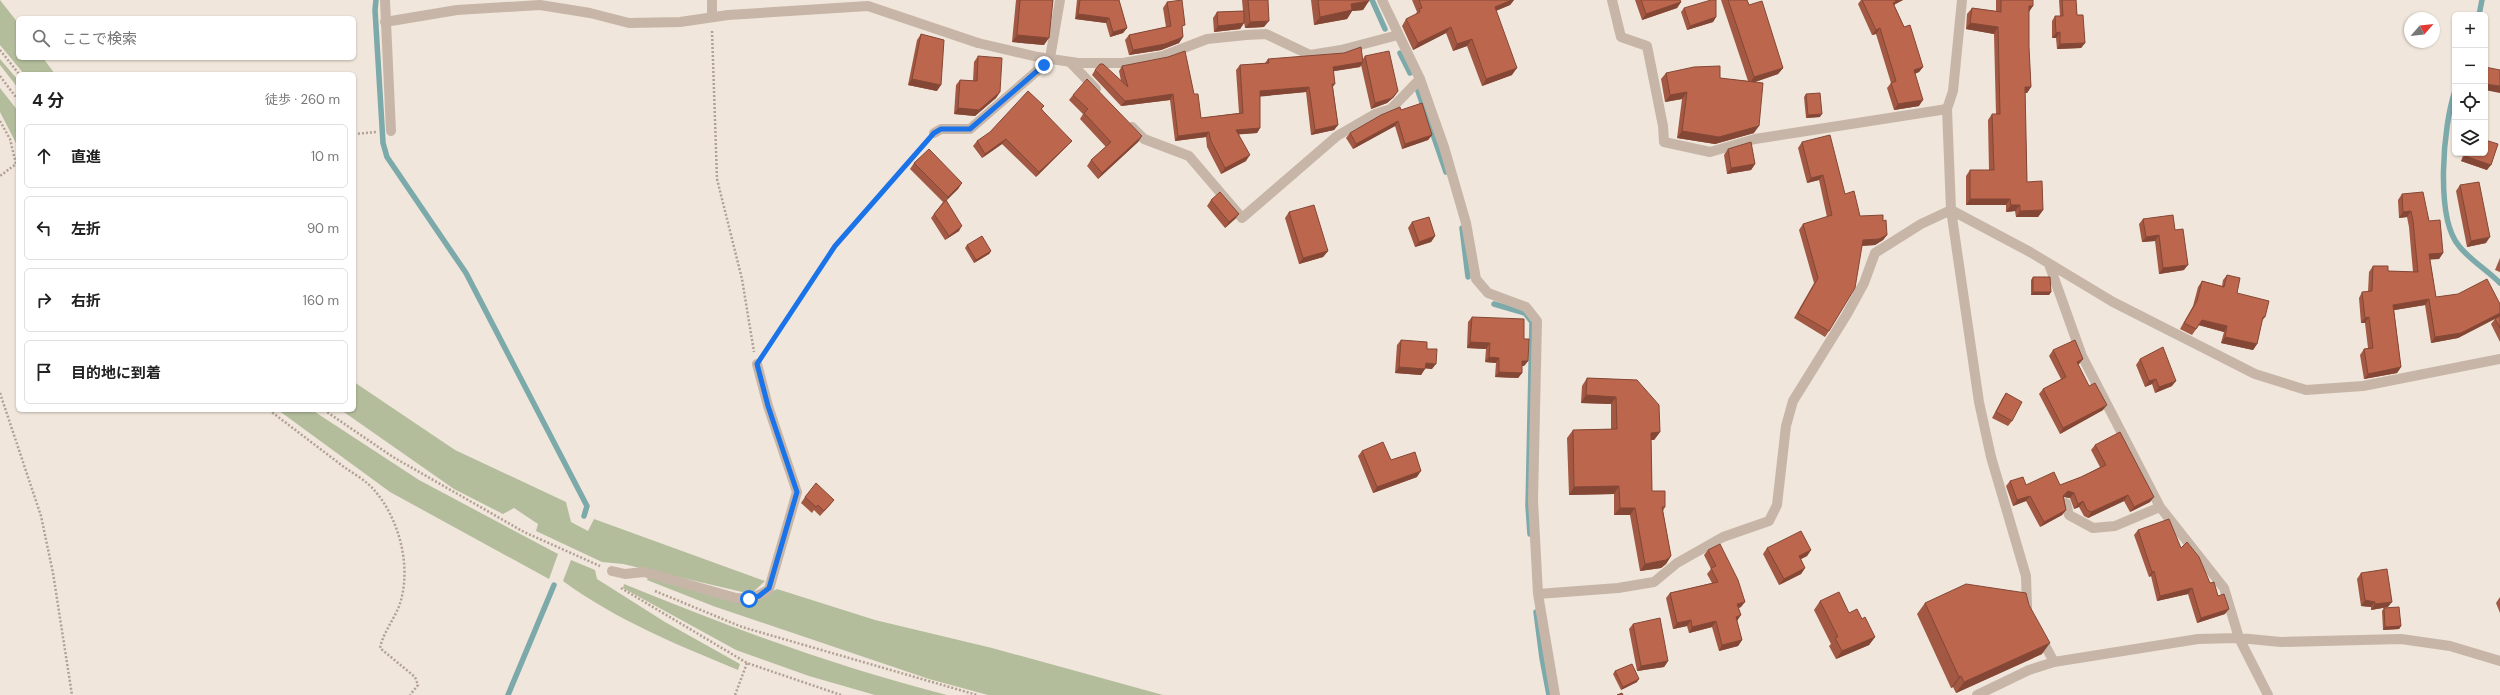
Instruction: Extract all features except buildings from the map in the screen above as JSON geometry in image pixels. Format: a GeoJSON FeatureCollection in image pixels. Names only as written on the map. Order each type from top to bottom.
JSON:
{"type":"FeatureCollection","features":[{"type":"Feature","properties":{"kind":"street"},"geometry":{"type":"LineString","coordinates":[[385,0],[391,131]]}},
{"type":"Feature","properties":{"kind":"street"},"geometry":{"type":"LineString","coordinates":[[712,0],[712,17]]}},
{"type":"Feature","properties":{"kind":"street"},"geometry":{"type":"LineString","coordinates":[[934,133],[941,129],[970,129],[977,125],[1050,58],[1060,0]]}},
{"type":"Feature","properties":{"kind":"street"},"geometry":{"type":"LineString","coordinates":[[1382,0],[1420,79],[1444,147],[1466,223],[1476,279],[1488,293],[1526,307],[1537,321],[1533,500],[1538,594],[1556,695]]}},
{"type":"Feature","properties":{"kind":"street"},"geometry":{"type":"LineString","coordinates":[[1612,0],[1621,37],[1647,46],[1663,126],[1664,142],[1710,152],[1755,139],[1947,109]]}},
{"type":"Feature","properties":{"kind":"street"},"geometry":{"type":"LineString","coordinates":[[1962,0],[1954,91],[1947,109],[1951,210],[1979,402],[1991,457],[2026,576],[2027,613],[2054,662]]}},
{"type":"Feature","properties":{"kind":"street"},"geometry":{"type":"LineString","coordinates":[[385,22],[457,10],[540,5],[590,13],[629,23],[680,22],[712,17],[868,6],[978,43],[1038,57],[1070,62],[1123,63],[1163,56],[1207,39],[1266,34],[1310,55],[1341,50],[1398,35]]}},
{"type":"Feature","properties":{"kind":"street"},"geometry":{"type":"LineString","coordinates":[[1070,62],[1102,95]]}},
{"type":"Feature","properties":{"kind":"street"},"geometry":{"type":"LineString","coordinates":[[1123,117],[1144,139],[1189,156],[1242,218],[1338,136],[1375,114],[1391,109],[1420,79]]}},
{"type":"Feature","properties":{"kind":"street"},"geometry":{"type":"LineString","coordinates":[[1538,594],[1618,588],[1654,582],[1677,563],[1723,537],[1769,521],[1777,505],[1786,426],[1792,401],[1848,314],[1864,283],[1875,253],[1921,224],[1951,210]]}},
{"type":"Feature","properties":{"kind":"street"},"geometry":{"type":"LineString","coordinates":[[1951,210],[2049,264],[2113,302],[2255,374],[2306,390],[2362,386],[2500,359]]}},
{"type":"Feature","properties":{"kind":"street"},"geometry":{"type":"LineString","coordinates":[[2049,264],[2082,356],[2160,507],[2224,588],[2239,638],[2268,695]]}},
{"type":"Feature","properties":{"kind":"street"},"geometry":{"type":"LineString","coordinates":[[612,571],[625,574],[644,572],[736,598],[749,599],[759,596],[769,588],[797,492],[768,406],[757,364]]}},
{"type":"Feature","properties":{"kind":"street"},"geometry":{"type":"LineString","coordinates":[[2066,503],[2069,515],[2094,528],[2115,526],[2160,507]]}},
{"type":"Feature","properties":{"kind":"street"},"geometry":{"type":"LineString","coordinates":[[1977,695],[2029,670],[2054,662],[2198,639],[2239,638],[2281,642],[2401,639],[2450,646],[2500,661]]}},
{"type":"Feature","properties":{"kind":"path"},"geometry":{"type":"LineString","coordinates":[[712,17],[717,179],[742,279],[757,364]]}},
{"type":"Feature","properties":{"kind":"path"},"geometry":{"type":"LineString","coordinates":[[0,50],[17,72]]}},
{"type":"Feature","properties":{"kind":"path"},"geometry":{"type":"LineString","coordinates":[[0,76],[16,97]]}},
{"type":"Feature","properties":{"kind":"path"},"geometry":{"type":"LineString","coordinates":[[0,121],[10,138],[16,161]]}},
{"type":"Feature","properties":{"kind":"path"},"geometry":{"type":"LineString","coordinates":[[356,134],[391,131]]}},
{"type":"Feature","properties":{"kind":"path"},"geometry":{"type":"LineString","coordinates":[[757,364],[835,246],[934,133]]}},
{"type":"Feature","properties":{"kind":"path"},"geometry":{"type":"LineString","coordinates":[[0,176],[16,166]]}},
{"type":"Feature","properties":{"kind":"path"},"geometry":{"type":"LineString","coordinates":[[0,393],[41,516],[53,573],[72,695]]}},
{"type":"Feature","properties":{"kind":"path"},"geometry":{"type":"LineString","coordinates":[[272,412],[374,490],[394,520],[401,547],[405,576],[396,616],[382,638],[380,648],[416,677],[418,685],[410,695]]}},
{"type":"Feature","properties":{"kind":"path"},"geometry":{"type":"LineString","coordinates":[[612,571],[612,583],[747,663],[841,695]]}},
{"type":"Feature","properties":{"kind":"path"},"geometry":{"type":"LineString","coordinates":[[735,695],[747,663]]}},
{"type":"Feature","properties":{"kind":"green space"},"geometry":{"type":"Polygon","coordinates":[[[0,0],[16,20],[16,60],[44,60],[54,72],[22,72],[0,45],[0,0]]]}},
{"type":"Feature","properties":{"kind":"green space"},"geometry":{"type":"Polygon","coordinates":[[[0,59],[16,78],[16,85],[0,65],[0,59]]]}},
{"type":"Feature","properties":{"kind":"green space"},"geometry":{"type":"Polygon","coordinates":[[[0,88],[16,108],[16,143],[0,112],[0,88]]]}},
{"type":"Feature","properties":{"kind":"green space"},"geometry":{"type":"Polygon","coordinates":[[[356,383],[455,450],[566,502],[571,522],[588,531],[594,519],[765,581],[751,594],[623,564],[602,562],[536,531],[538,524],[514,508],[503,514],[454,489],[344,412],[356,412],[356,383]]]}},
{"type":"Feature","properties":{"kind":"green space"},"geometry":{"type":"Polygon","coordinates":[[[281,412],[315,412],[419,480],[558,554],[549,579],[390,492],[281,412]]]}},
{"type":"Feature","properties":{"kind":"green space"},"geometry":{"type":"Polygon","coordinates":[[[571,560],[595,570],[597,579],[665,622],[740,664],[738,670],[648,631],[583,595],[563,581],[571,560]]]}},
{"type":"Feature","properties":{"kind":"green space"},"geometry":{"type":"Polygon","coordinates":[[[649,575],[759,599],[777,589],[875,620],[992,648],[1163,695],[988,695],[929,679],[713,606],[647,580],[649,575]]]}},
{"type":"Feature","properties":{"kind":"green space"},"geometry":{"type":"Polygon","coordinates":[[[624,584],[703,616],[783,645],[864,672],[947,695],[875,695],[809,676],[736,650],[623,588],[624,584]]]}},
{"type":"Feature","properties":{"kind":"waterway"},"geometry":{"type":"LineString","coordinates":[[376,0],[375,10],[383,143],[387,157],[466,273],[587,506],[584,516]]}},
{"type":"Feature","properties":{"kind":"waterway"},"geometry":{"type":"LineString","coordinates":[[1372,0],[1385,29]]}},
{"type":"Feature","properties":{"kind":"waterway"},"geometry":{"type":"LineString","coordinates":[[2480,12],[2482,0]]}},
{"type":"Feature","properties":{"kind":"waterway"},"geometry":{"type":"LineString","coordinates":[[1400,53],[1410,73]]}},
{"type":"Feature","properties":{"kind":"waterway"},"geometry":{"type":"LineString","coordinates":[[1418,91],[1446,172]]}},
{"type":"Feature","properties":{"kind":"waterway"},"geometry":{"type":"LineString","coordinates":[[2452,102],[2447,126],[2444,171],[2444,194],[2451,233],[2459,246],[2468,256],[2500,283]]}},
{"type":"Feature","properties":{"kind":"waterway"},"geometry":{"type":"LineString","coordinates":[[1462,228],[1468,277]]}},
{"type":"Feature","properties":{"kind":"waterway"},"geometry":{"type":"LineString","coordinates":[[1494,304],[1525,313],[1532,322],[1528,506],[1530,534]]}},
{"type":"Feature","properties":{"kind":"waterway"},"geometry":{"type":"LineString","coordinates":[[508,695],[554,585]]}},
{"type":"Feature","properties":{"kind":"waterway"},"geometry":{"type":"LineString","coordinates":[[1536,612],[1549,695]]}},
{"type":"Feature","properties":{"kind":"route"},"geometry":{"type":"LineString","coordinates":[[749,599],[759,596],[769,588],[797,492],[768,406],[757,364],[835,246],[934,133],[941,129],[970,129],[977,125],[1013,91],[1044,65]]}}]}
